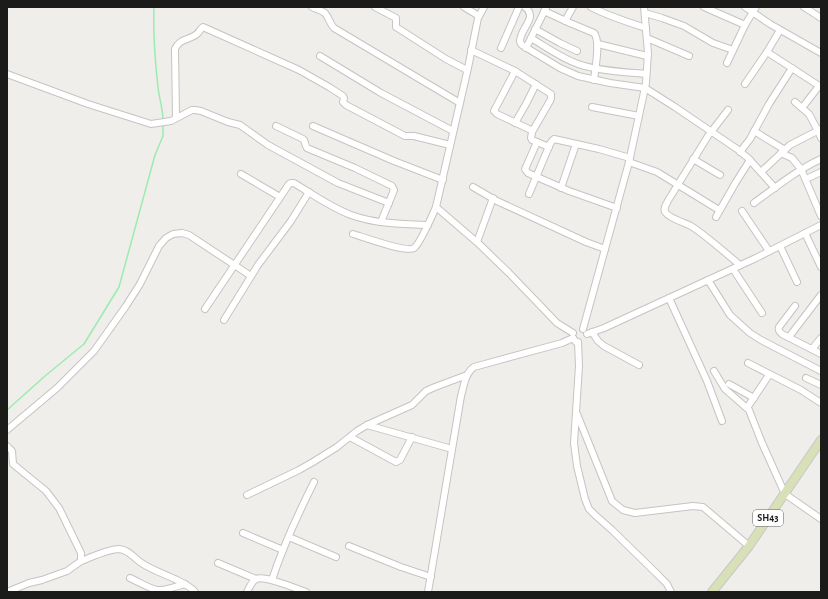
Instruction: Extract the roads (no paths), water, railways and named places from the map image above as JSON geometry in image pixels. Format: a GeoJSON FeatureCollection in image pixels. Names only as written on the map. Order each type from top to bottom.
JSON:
{"type":"FeatureCollection","features":[{"type":"Feature","properties":{"kind":"main road","name":"SH43"},"geometry":{"type":"LineString","coordinates":[[712,592],[749,546],[820,443]]}},
{"type":"Feature","properties":{"kind":"street"},"geometry":{"type":"LineString","coordinates":[[312,7],[325,14],[334,28],[460,103]]}},
{"type":"Feature","properties":{"kind":"street"},"geometry":{"type":"LineString","coordinates":[[375,7],[396,18],[396,27],[446,59],[467,70]]}},
{"type":"Feature","properties":{"kind":"street"},"geometry":{"type":"LineString","coordinates":[[464,7],[479,16]]}},
{"type":"Feature","properties":{"kind":"street"},"geometry":{"type":"LineString","coordinates":[[354,234],[407,250],[414,248],[417,245],[436,207],[479,16],[484,7]]}},
{"type":"Feature","properties":{"kind":"street"},"geometry":{"type":"LineString","coordinates":[[501,48],[518,7]]}},
{"type":"Feature","properties":{"kind":"street"},"geometry":{"type":"LineString","coordinates":[[525,7],[530,12],[531,17],[519,40],[526,48],[560,68],[578,76],[645,88],[712,131],[740,152],[750,160],[775,188]]}},
{"type":"Feature","properties":{"kind":"street"},"geometry":{"type":"LineString","coordinates":[[565,21],[572,7]]}},
{"type":"Feature","properties":{"kind":"street"},"geometry":{"type":"LineString","coordinates":[[591,7],[614,18],[646,28]]}},
{"type":"Feature","properties":{"kind":"street"},"geometry":{"type":"LineString","coordinates":[[704,7],[745,25]]}},
{"type":"Feature","properties":{"kind":"street"},"geometry":{"type":"LineString","coordinates":[[745,7],[754,10],[770,24],[821,53]]}},
{"type":"Feature","properties":{"kind":"street"},"geometry":{"type":"LineString","coordinates":[[804,7],[821,18]]}},
{"type":"Feature","properties":{"kind":"street"},"geometry":{"type":"LineString","coordinates":[[526,48],[545,9],[565,21],[594,33],[597,36],[598,44],[594,80]]}},
{"type":"Feature","properties":{"kind":"street"},"geometry":{"type":"LineString","coordinates":[[436,207],[477,242],[557,323],[580,342],[584,341],[605,249],[630,160],[645,88],[647,56],[645,10],[684,26],[713,43],[733,50]]}},
{"type":"Feature","properties":{"kind":"street"},"geometry":{"type":"LineString","coordinates":[[727,63],[745,25],[754,10]]}},
{"type":"Feature","properties":{"kind":"street"},"geometry":{"type":"LineString","coordinates":[[174,120],[175,49],[177,44],[193,37],[203,27],[303,72],[330,87],[342,96],[344,98],[343,102],[346,105],[405,136],[414,136],[450,145]]}},
{"type":"Feature","properties":{"kind":"street"},"geometry":{"type":"LineString","coordinates":[[535,29],[560,43],[577,50]]}},
{"type":"Feature","properties":{"kind":"street"},"geometry":{"type":"LineString","coordinates":[[745,84],[780,30]]}},
{"type":"Feature","properties":{"kind":"street"},"geometry":{"type":"LineString","coordinates":[[531,38],[577,63],[595,68],[646,74]]}},
{"type":"Feature","properties":{"kind":"street"},"geometry":{"type":"LineString","coordinates":[[646,38],[689,56]]}},
{"type":"Feature","properties":{"kind":"street"},"geometry":{"type":"LineString","coordinates":[[598,44],[647,56]]}},
{"type":"Feature","properties":{"kind":"street"},"geometry":{"type":"LineString","coordinates":[[471,50],[515,71],[551,94],[551,98],[532,132],[531,138],[534,141],[549,147]]}},
{"type":"Feature","properties":{"kind":"street"},"geometry":{"type":"LineString","coordinates":[[767,52],[820,86],[802,108]]}},
{"type":"Feature","properties":{"kind":"street"},"geometry":{"type":"LineString","coordinates":[[320,56],[381,93],[453,131]]}},
{"type":"Feature","properties":{"kind":"street"},"geometry":{"type":"LineString","coordinates":[[740,152],[792,68]]}},
{"type":"Feature","properties":{"kind":"street"},"geometry":{"type":"LineString","coordinates":[[515,71],[494,111],[497,114],[531,130],[532,132]]}},
{"type":"Feature","properties":{"kind":"street"},"geometry":{"type":"LineString","coordinates":[[7,74],[88,104],[151,124],[174,120],[195,110],[201,110],[236,124],[268,145],[338,183],[388,203]]}},
{"type":"Feature","properties":{"kind":"street"},"geometry":{"type":"LineString","coordinates":[[515,123],[536,84]]}},
{"type":"Feature","properties":{"kind":"street"},"geometry":{"type":"LineString","coordinates":[[795,102],[809,114],[820,130],[821,138]]}},
{"type":"Feature","properties":{"kind":"street"},"geometry":{"type":"LineString","coordinates":[[592,107],[639,116]]}},
{"type":"Feature","properties":{"kind":"street"},"geometry":{"type":"LineString","coordinates":[[728,110],[693,160],[664,208],[664,211],[666,214],[697,231],[740,265]]}},
{"type":"Feature","properties":{"kind":"street"},"geometry":{"type":"LineString","coordinates":[[276,126],[303,139],[307,148],[392,186],[394,190],[380,222]]}},
{"type":"Feature","properties":{"kind":"street"},"geometry":{"type":"LineString","coordinates":[[313,126],[394,161],[443,180]]}},
{"type":"Feature","properties":{"kind":"street"},"geometry":{"type":"LineString","coordinates":[[761,172],[794,143],[820,130]]}},
{"type":"Feature","properties":{"kind":"street"},"geometry":{"type":"LineString","coordinates":[[754,131],[792,158],[802,169],[821,216]]}},
{"type":"Feature","properties":{"kind":"street"},"geometry":{"type":"LineString","coordinates":[[529,194],[549,147],[554,139],[599,149],[630,160],[657,172],[720,210]]}},
{"type":"Feature","properties":{"kind":"street"},"geometry":{"type":"LineString","coordinates":[[537,142],[525,169],[528,173],[561,188],[617,208]]}},
{"type":"Feature","properties":{"kind":"street"},"geometry":{"type":"LineString","coordinates":[[561,188],[576,144]]}},
{"type":"Feature","properties":{"kind":"street"},"geometry":{"type":"LineString","coordinates":[[754,203],[802,169],[821,159]]}},
{"type":"Feature","properties":{"kind":"street"},"geometry":{"type":"LineString","coordinates":[[693,160],[720,175]]}},
{"type":"Feature","properties":{"kind":"street"},"geometry":{"type":"LineString","coordinates":[[716,217],[750,160]]}},
{"type":"Feature","properties":{"kind":"street"},"geometry":{"type":"LineString","coordinates":[[806,179],[821,172]]}},
{"type":"Feature","properties":{"kind":"street"},"geometry":{"type":"LineString","coordinates":[[241,174],[280,197]]}},
{"type":"Feature","properties":{"kind":"street"},"geometry":{"type":"LineString","coordinates":[[205,309],[291,183],[294,183],[329,205],[351,215],[367,220],[394,224],[428,225]]}},
{"type":"Feature","properties":{"kind":"street"},"geometry":{"type":"LineString","coordinates":[[474,186],[497,201],[586,242],[605,249]]}},
{"type":"Feature","properties":{"kind":"street"},"geometry":{"type":"LineString","coordinates":[[224,320],[258,265],[309,192]]}},
{"type":"Feature","properties":{"kind":"street"},"geometry":{"type":"LineString","coordinates":[[477,242],[493,198]]}},
{"type":"Feature","properties":{"kind":"street"},"geometry":{"type":"LineString","coordinates":[[742,211],[769,251]]}},
{"type":"Feature","properties":{"kind":"street"},"geometry":{"type":"LineString","coordinates":[[587,332],[604,328],[733,269],[821,225]]}},
{"type":"Feature","properties":{"kind":"street"},"geometry":{"type":"LineString","coordinates":[[7,430],[20,421],[57,388],[94,351],[126,306],[140,284],[159,246],[166,238],[173,234],[182,233],[189,235],[251,276]]}},
{"type":"Feature","properties":{"kind":"street"},"geometry":{"type":"LineString","coordinates":[[805,233],[821,267]]}},
{"type":"Feature","properties":{"kind":"street"},"geometry":{"type":"LineString","coordinates":[[780,246],[797,282]]}},
{"type":"Feature","properties":{"kind":"street"},"geometry":{"type":"LineString","coordinates":[[733,269],[762,313]]}},
{"type":"Feature","properties":{"kind":"street"},"geometry":{"type":"LineString","coordinates":[[708,280],[730,315],[750,333],[821,371]]}},
{"type":"Feature","properties":{"kind":"street"},"geometry":{"type":"LineString","coordinates":[[789,337],[821,295]]}},
{"type":"Feature","properties":{"kind":"street"},"geometry":{"type":"LineString","coordinates":[[669,298],[707,381],[722,421]]}},
{"type":"Feature","properties":{"kind":"street"},"geometry":{"type":"LineString","coordinates":[[795,306],[778,329],[779,331],[821,354]]}},
{"type":"Feature","properties":{"kind":"street"},"geometry":{"type":"LineString","coordinates":[[639,365],[604,346],[587,332],[578,329],[576,330],[575,338],[579,366],[574,443],[577,466],[580,484],[587,505],[595,515],[667,584],[672,592]]}},
{"type":"Feature","properties":{"kind":"street"},"geometry":{"type":"LineString","coordinates":[[428,592],[461,396],[467,375],[474,367],[575,338]]}},
{"type":"Feature","properties":{"kind":"street"},"geometry":{"type":"LineString","coordinates":[[812,349],[821,338]]}},
{"type":"Feature","properties":{"kind":"street"},"geometry":{"type":"LineString","coordinates":[[748,364],[801,390],[821,403]]}},
{"type":"Feature","properties":{"kind":"street"},"geometry":{"type":"LineString","coordinates":[[714,371],[725,389],[747,408],[785,494],[820,517]]}},
{"type":"Feature","properties":{"kind":"street"},"geometry":{"type":"LineString","coordinates":[[247,495],[299,470],[368,425],[412,405],[426,391],[467,375]]}},
{"type":"Feature","properties":{"kind":"street"},"geometry":{"type":"LineString","coordinates":[[747,408],[769,375]]}},
{"type":"Feature","properties":{"kind":"street"},"geometry":{"type":"LineString","coordinates":[[806,378],[821,385]]}},
{"type":"Feature","properties":{"kind":"street"},"geometry":{"type":"LineString","coordinates":[[729,384],[754,398]]}},
{"type":"Feature","properties":{"kind":"street"},"geometry":{"type":"LineString","coordinates":[[575,410],[612,501],[623,510],[635,513],[693,506],[703,507],[749,546]]}},
{"type":"Feature","properties":{"kind":"street"},"geometry":{"type":"LineString","coordinates":[[368,425],[452,449]]}},
{"type":"Feature","properties":{"kind":"street"},"geometry":{"type":"LineString","coordinates":[[350,437],[396,462],[400,460],[412,437]]}},
{"type":"Feature","properties":{"kind":"street"},"geometry":{"type":"LineString","coordinates":[[7,446],[12,451],[12,464],[46,491],[59,508],[80,549],[81,559]]}},
{"type":"Feature","properties":{"kind":"street"},"geometry":{"type":"LineString","coordinates":[[272,580],[283,550],[314,482]]}},
{"type":"Feature","properties":{"kind":"street"},"geometry":{"type":"LineString","coordinates":[[243,533],[283,550]]}},
{"type":"Feature","properties":{"kind":"street"},"geometry":{"type":"LineString","coordinates":[[289,537],[336,557]]}},
{"type":"Feature","properties":{"kind":"street"},"geometry":{"type":"LineString","coordinates":[[349,546],[401,567],[431,577]]}},
{"type":"Feature","properties":{"kind":"street"},"geometry":{"type":"LineString","coordinates":[[9,591],[67,571],[81,559],[118,549],[130,553],[140,562],[185,584],[195,592]]}},
{"type":"Feature","properties":{"kind":"street"},"geometry":{"type":"LineString","coordinates":[[218,563],[256,579],[261,578],[272,580],[306,592]]}},
{"type":"Feature","properties":{"kind":"street"},"geometry":{"type":"LineString","coordinates":[[130,578],[158,590],[185,584]]}},
{"type":"Feature","properties":{"kind":"street"},"geometry":{"type":"LineString","coordinates":[[247,592],[252,582],[256,579]]}},
{"type":"Feature","properties":{"kind":"waterway"},"geometry":{"type":"LineString","coordinates":[[154,7],[155,57],[163,120]]}},
{"type":"Feature","properties":{"kind":"waterway"},"geometry":{"type":"LineString","coordinates":[[7,410],[84,344],[119,287],[155,155],[163,136],[163,124]]}}]}
